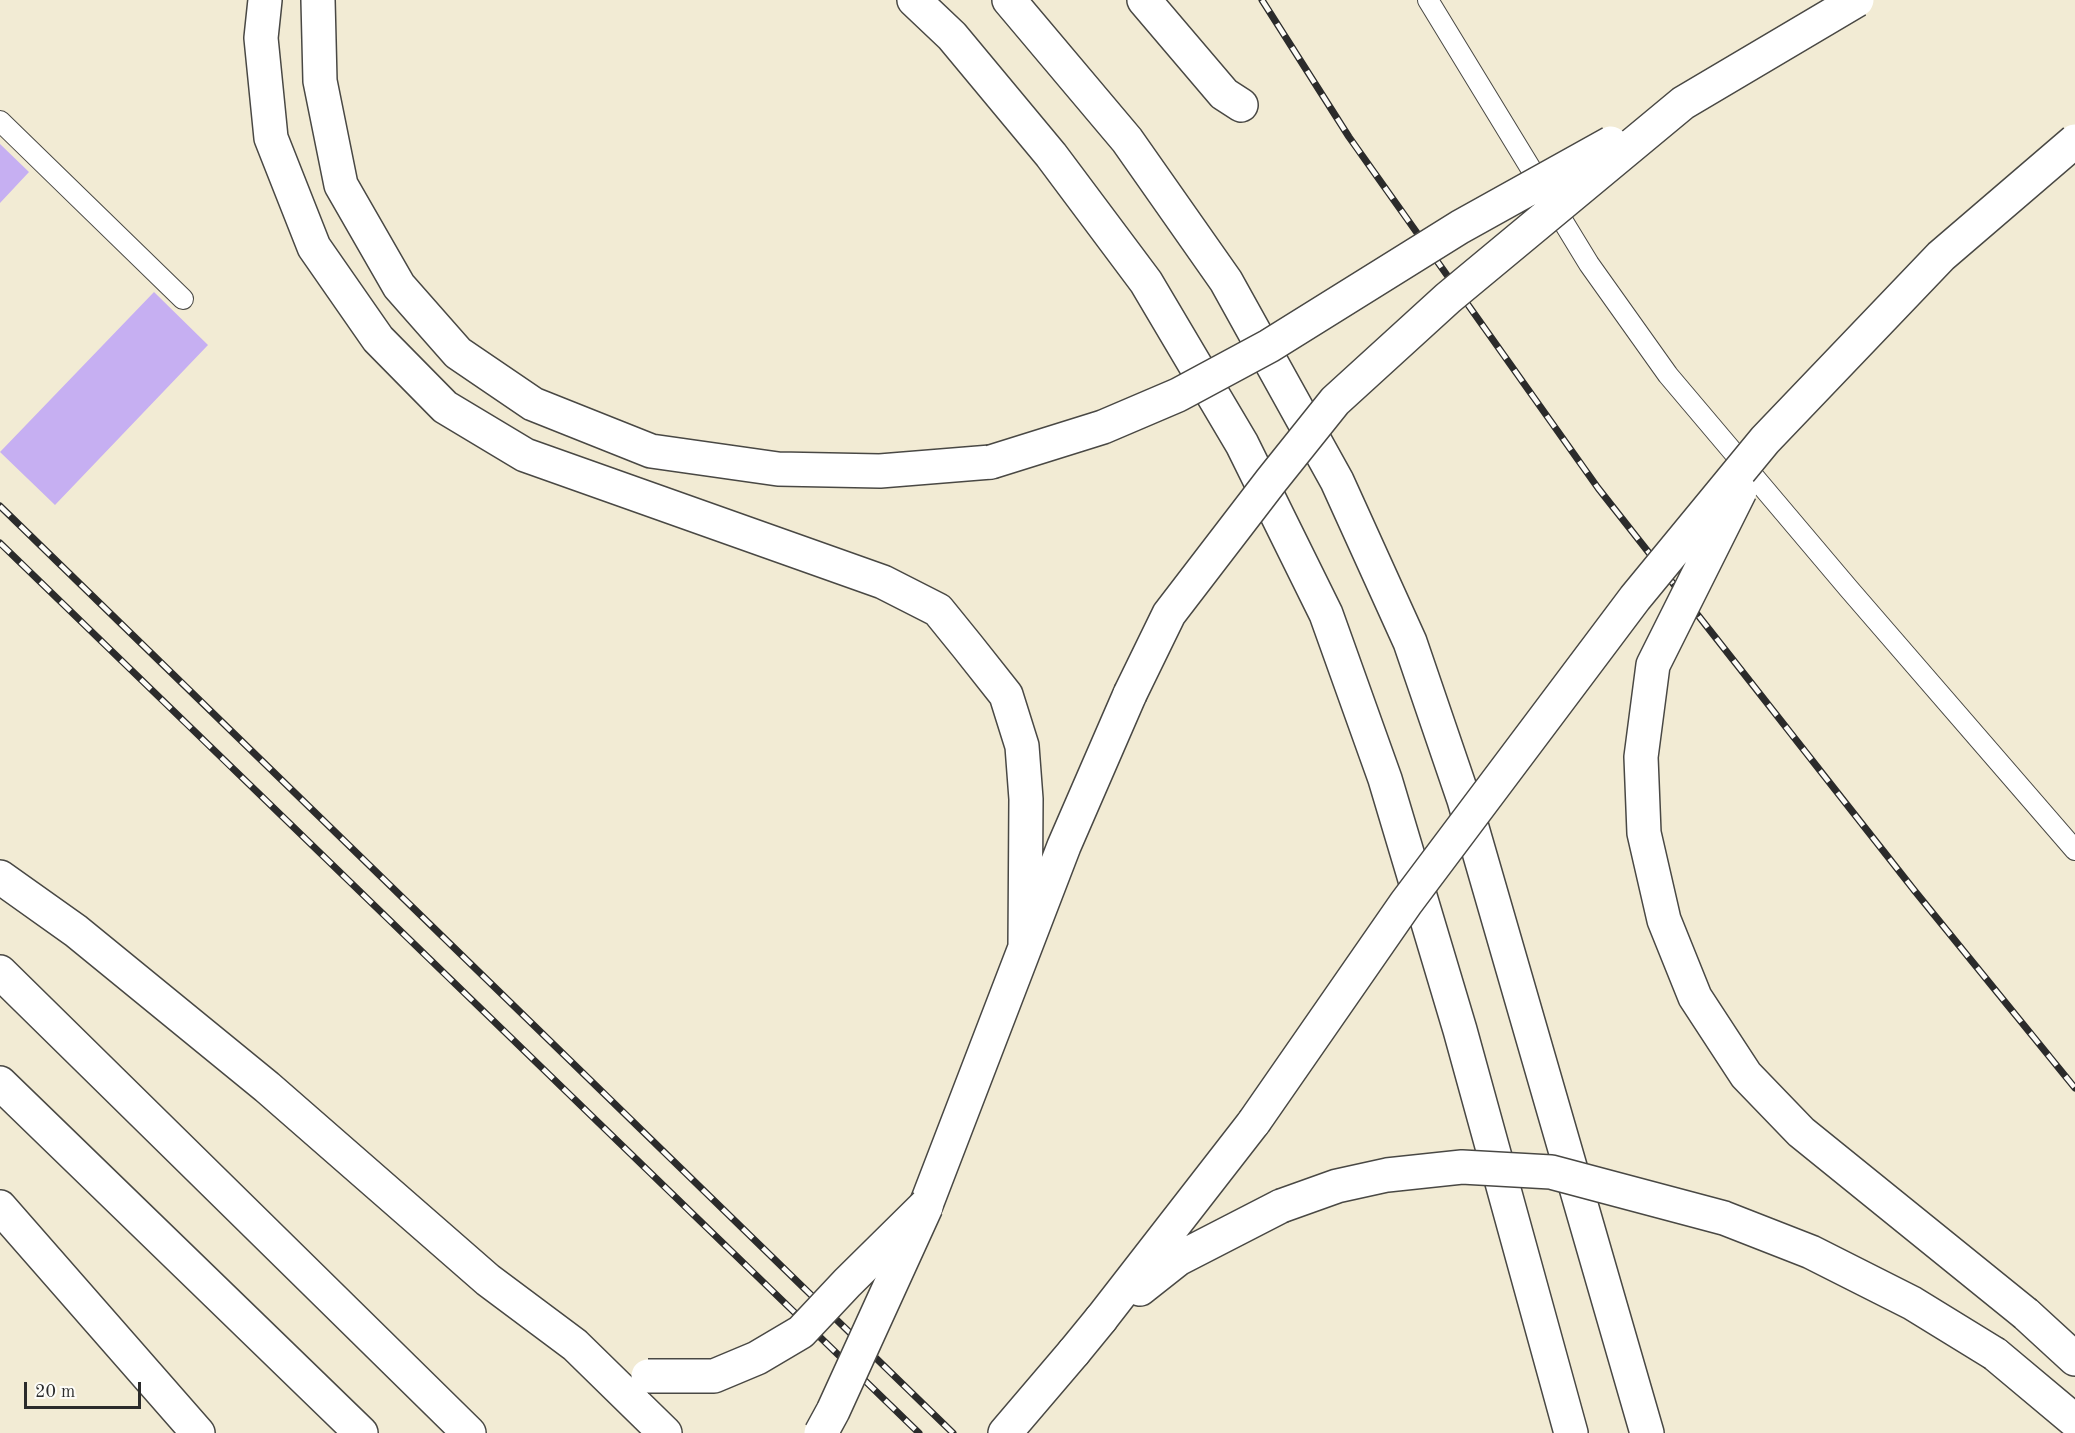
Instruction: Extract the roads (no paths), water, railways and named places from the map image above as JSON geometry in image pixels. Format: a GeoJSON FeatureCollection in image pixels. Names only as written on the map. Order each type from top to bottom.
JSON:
{"type":"FeatureCollection","features":[{"type":"Feature","properties":{"kind":"main road"},"geometry":{"type":"LineString","coordinates":[[265,0],[261,38],[271,138],[314,247],[378,339],[445,406],[525,455],[883,582],[938,610],[968,647],[1006,695],[1022,746],[1026,798],[1025,947]]}},
{"type":"Feature","properties":{"kind":"main road"},"geometry":{"type":"LineString","coordinates":[[318,0],[320,81],[341,185],[399,286],[458,353],[533,404],[651,452],[778,469],[880,471],[991,462],[1102,427],[1178,395],[1269,346],[1460,227],[1683,103],[1857,0]]}},
{"type":"Feature","properties":{"kind":"main road"},"geometry":{"type":"LineString","coordinates":[[914,0],[952,36],[1051,155],[1146,282],[1242,444],[1326,614],[1385,779],[1450,996],[1571,1433]]}},
{"type":"Feature","properties":{"kind":"main road"},"geometry":{"type":"LineString","coordinates":[[1009,0],[1127,140],[1226,281],[1337,481],[1410,642],[1464,800],[1647,1433]]}},
{"type":"Feature","properties":{"kind":"main road"},"geometry":{"type":"LineString","coordinates":[[1144,0],[1224,94],[1241,105]]}},
{"type":"Feature","properties":{"kind":"main road"},"geometry":{"type":"LineString","coordinates":[[821,1433],[926,1205],[1064,846],[1130,694],[1169,614],[1335,401],[1448,298],[1683,103]]}},
{"type":"Feature","properties":{"kind":"main road"},"geometry":{"type":"LineString","coordinates":[[1005,1433],[1101,1319],[1254,1122],[1413,893],[1635,598],[1765,440],[1941,256],[2075,141]]}},
{"type":"Feature","properties":{"kind":"main road"},"geometry":{"type":"LineString","coordinates":[[1765,440],[1653,665],[1641,757],[1644,833],[1664,920],[1695,997],[1746,1075],[1801,1132],[2026,1314],[2075,1359]]}},
{"type":"Feature","properties":{"kind":"main road"},"geometry":{"type":"LineString","coordinates":[[0,877],[76,931],[267,1087],[488,1280],[575,1346],[665,1433]]}},
{"type":"Feature","properties":{"kind":"main road"},"geometry":{"type":"LineString","coordinates":[[0,972],[470,1433]]}},
{"type":"Feature","properties":{"kind":"main road"},"geometry":{"type":"LineString","coordinates":[[0,1083],[360,1433]]}},
{"type":"Feature","properties":{"kind":"main road"},"geometry":{"type":"LineString","coordinates":[[1101,1319],[1178,1259],[1281,1206],[1337,1186],[1387,1175],[1462,1167],[1551,1172],[1724,1218],[1811,1252],[1912,1303],[1995,1354],[2075,1421]]}},
{"type":"Feature","properties":{"kind":"main road"},"geometry":{"type":"LineString","coordinates":[[575,1346],[648,1376],[714,1376],[756,1358],[801,1332],[926,1205]]}},
{"type":"Feature","properties":{"kind":"main road"},"geometry":{"type":"LineString","coordinates":[[0,1207],[198,1433]]}},
{"type":"Feature","properties":{"kind":"lane"},"geometry":{"type":"LineString","coordinates":[[1428,0],[1589,264],[1668,375],[2075,850]]}},
{"type":"Feature","properties":{"kind":"lane"},"geometry":{"type":"LineString","coordinates":[[0,121],[183,299]]}},
{"type":"Feature","properties":{"kind":"railway"},"geometry":{"type":"LineString","coordinates":[[1262,0],[1349,137],[1598,488],[1914,890],[2075,1088]]}},
{"type":"Feature","properties":{"kind":"railway"},"geometry":{"type":"LineString","coordinates":[[0,506],[953,1433]]}},
{"type":"Feature","properties":{"kind":"railway"},"geometry":{"type":"LineString","coordinates":[[0,543],[919,1433]]}}]}
